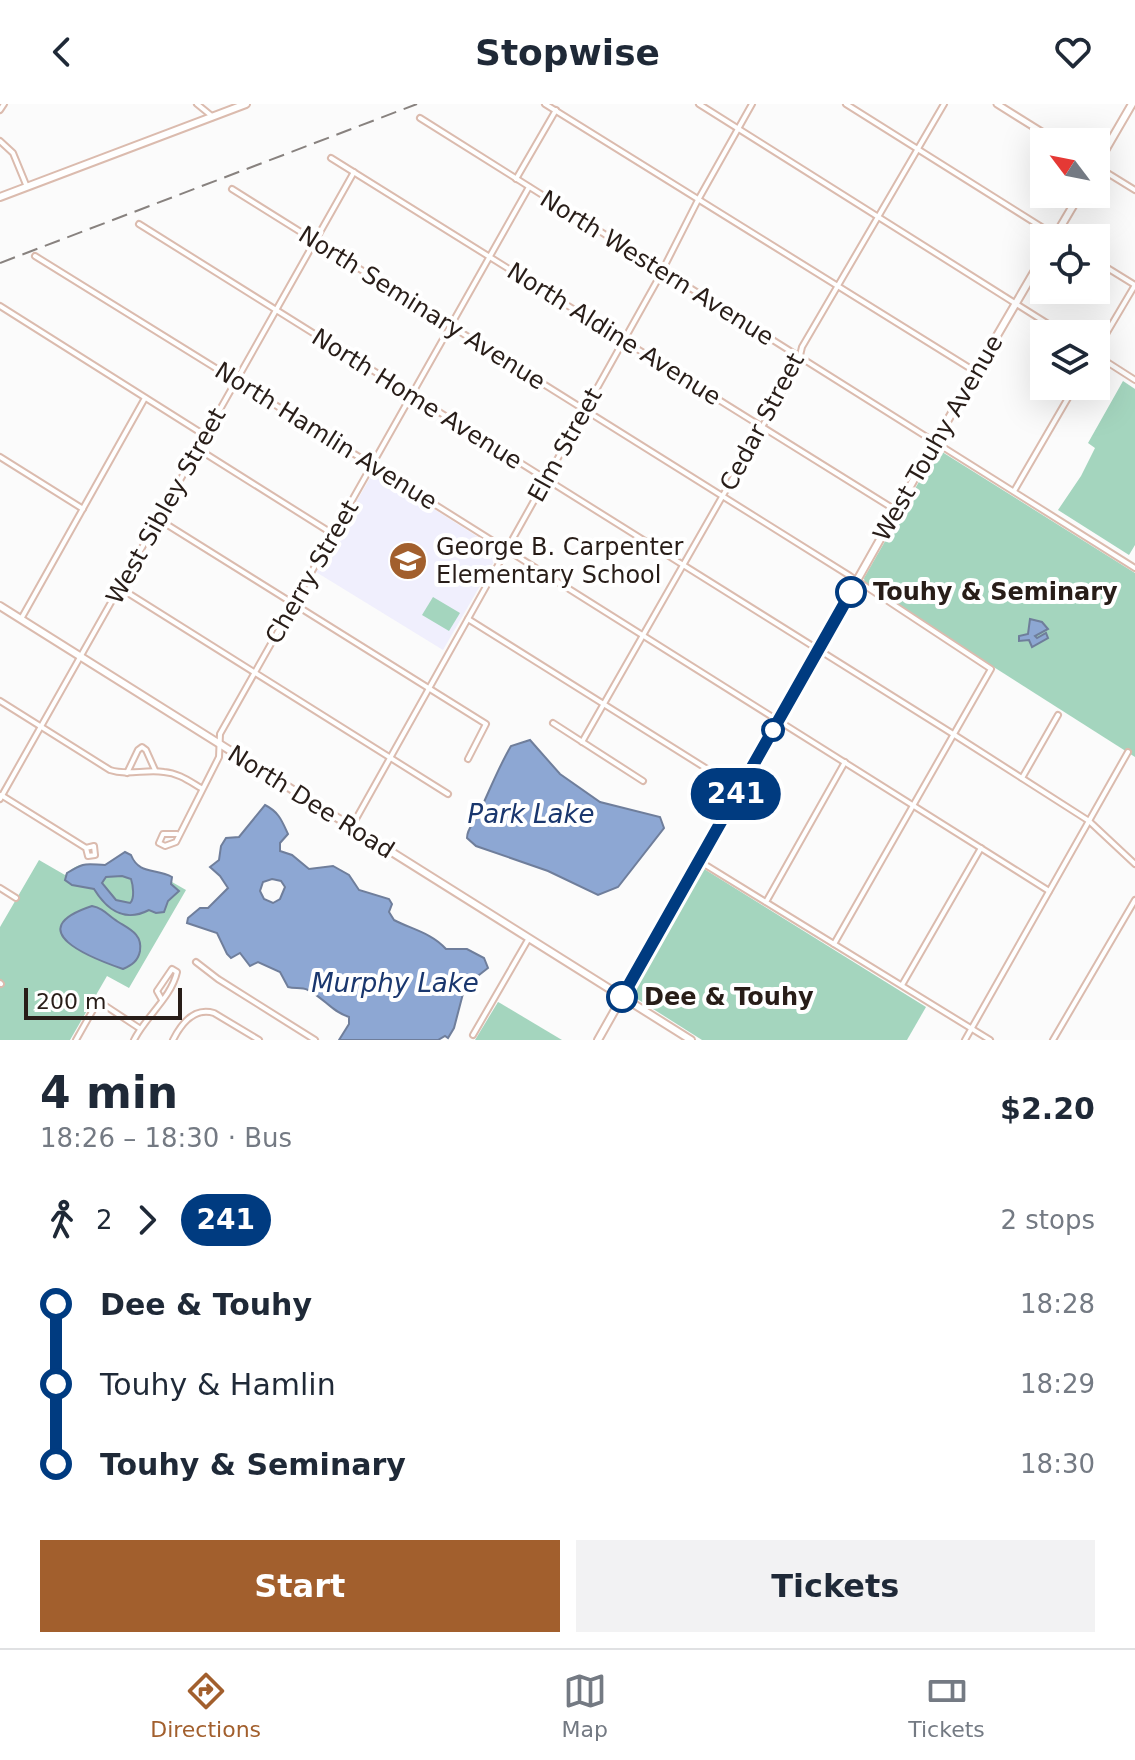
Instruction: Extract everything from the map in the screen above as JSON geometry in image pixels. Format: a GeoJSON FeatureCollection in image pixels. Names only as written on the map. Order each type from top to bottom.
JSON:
{"type":"FeatureCollection","features":[{"type":"Feature","properties":{"kind":"main road"},"geometry":{"type":"LineString","coordinates":[[0,197],[246,104]]}},
{"type":"Feature","properties":{"kind":"main road"},"geometry":{"type":"LineString","coordinates":[[1110,142],[1132,104]]}},
{"type":"Feature","properties":{"kind":"main road","name":"West Touhy Avenue"},"geometry":{"type":"LineString","coordinates":[[598,1040],[1030,280]]}},
{"type":"Feature","properties":{"kind":"main road","name":"North Dee Road"},"geometry":{"type":"LineString","coordinates":[[0,606],[691,1040]]}},
{"type":"Feature","properties":{"kind":"street"},"geometry":{"type":"LineString","coordinates":[[0,110],[4,104]]}},
{"type":"Feature","properties":{"kind":"street"},"geometry":{"type":"LineString","coordinates":[[197,104],[213,117]]}},
{"type":"Feature","properties":{"kind":"street"},"geometry":{"type":"LineString","coordinates":[[545,104],[976,372]]}},
{"type":"Feature","properties":{"kind":"street"},"geometry":{"type":"LineString","coordinates":[[699,104],[1042,320]]}},
{"type":"Feature","properties":{"kind":"street","name":"Elm Street"},"geometry":{"type":"LineString","coordinates":[[351,827],[657,281],[752,104]]}},
{"type":"Feature","properties":{"kind":"street"},"geometry":{"type":"LineString","coordinates":[[846,104],[1036,224]]}},
{"type":"Feature","properties":{"kind":"street","name":"Cedar Street"},"geometry":{"type":"LineString","coordinates":[[582,742],[762,426],[802,347],[944,104]]}},
{"type":"Feature","properties":{"kind":"street"},"geometry":{"type":"LineString","coordinates":[[997,104],[1036,128]]}},
{"type":"Feature","properties":{"kind":"street"},"geometry":{"type":"LineString","coordinates":[[516,179],[556,110]]}},
{"type":"Feature","properties":{"kind":"street","name":"North Western Avenue"},"geometry":{"type":"LineString","coordinates":[[420,118],[1135,568]]}},
{"type":"Feature","properties":{"kind":"street"},"geometry":{"type":"LineString","coordinates":[[0,141],[13,153],[27,187]]}},
{"type":"Feature","properties":{"kind":"street","name":"North Aldine Avenue"},"geometry":{"type":"LineString","coordinates":[[331,158],[897,511]]}},
{"type":"Feature","properties":{"kind":"street","name":"West Sibley Street"},"geometry":{"type":"LineString","coordinates":[[1,796],[354,172]]}},
{"type":"Feature","properties":{"kind":"street"},"geometry":{"type":"LineString","coordinates":[[1110,175],[1135,190]]}},
{"type":"Feature","properties":{"kind":"street","name":"Cherry Street"},"geometry":{"type":"LineString","coordinates":[[177,834],[163,834],[159,843],[165,846],[174,843],[187,823],[201,788],[219,757],[220,734],[529,187]]}},
{"type":"Feature","properties":{"kind":"street","name":"North Seminary Avenue"},"geometry":{"type":"LineString","coordinates":[[232,189],[722,496],[991,669],[953,734]]}},
{"type":"Feature","properties":{"kind":"street","name":"North Home Avenue"},"geometry":{"type":"LineString","coordinates":[[139,224],[1089,821],[1135,864]]}},
{"type":"Feature","properties":{"kind":"street","name":"North Hamlin Avenue"},"geometry":{"type":"LineString","coordinates":[[35,256],[1049,891]]}},
{"type":"Feature","properties":{"kind":"street"},"geometry":{"type":"LineString","coordinates":[[1110,270],[1135,285],[1110,329]]}},
{"type":"Feature","properties":{"kind":"street"},"geometry":{"type":"LineString","coordinates":[[0,306],[206,436]]}},
{"type":"Feature","properties":{"kind":"street"},"geometry":{"type":"LineString","coordinates":[[1110,363],[1135,380]]}},
{"type":"Feature","properties":{"kind":"street"},"geometry":{"type":"LineString","coordinates":[[21,619],[145,398]]}},
{"type":"Feature","properties":{"kind":"street"},"geometry":{"type":"LineString","coordinates":[[1014,491],[1067,400]]}},
{"type":"Feature","properties":{"kind":"street"},"geometry":{"type":"LineString","coordinates":[[198,449],[333,534]]}},
{"type":"Feature","properties":{"kind":"street"},"geometry":{"type":"LineString","coordinates":[[0,457],[83,509]]}},
{"type":"Feature","properties":{"kind":"street"},"geometry":{"type":"LineString","coordinates":[[158,519],[486,724],[468,759]]}},
{"type":"Feature","properties":{"kind":"street"},"geometry":{"type":"LineString","coordinates":[[120,588],[448,794]]}},
{"type":"Feature","properties":{"kind":"street"},"geometry":{"type":"LineString","coordinates":[[468,619],[739,789]]}},
{"type":"Feature","properties":{"kind":"street"},"geometry":{"type":"LineString","coordinates":[[0,701],[110,770],[172,773],[201,788]]}},
{"type":"Feature","properties":{"kind":"street"},"geometry":{"type":"LineString","coordinates":[[1022,778],[1058,715]]}},
{"type":"Feature","properties":{"kind":"street"},"geometry":{"type":"LineString","coordinates":[[553,723],[643,781]]}},
{"type":"Feature","properties":{"kind":"street"},"geometry":{"type":"LineString","coordinates":[[834,944],[953,734]]}},
{"type":"Feature","properties":{"kind":"street"},"geometry":{"type":"LineString","coordinates":[[127,773],[142,747],[155,771]]}},
{"type":"Feature","properties":{"kind":"street"},"geometry":{"type":"LineString","coordinates":[[965,1040],[1128,752]]}},
{"type":"Feature","properties":{"kind":"street"},"geometry":{"type":"LineString","coordinates":[[766,902],[845,762]]}},
{"type":"Feature","properties":{"kind":"street"},"geometry":{"type":"LineString","coordinates":[[1,796],[86,848]]}},
{"type":"Feature","properties":{"kind":"street"},"geometry":{"type":"LineString","coordinates":[[902,985],[981,848]]}},
{"type":"Feature","properties":{"kind":"street"},"geometry":{"type":"LineString","coordinates":[[699,861],[990,1040]]}},
{"type":"Feature","properties":{"kind":"street"},"geometry":{"type":"LineString","coordinates":[[0,888],[16,898]]}},
{"type":"Feature","properties":{"kind":"street"},"geometry":{"type":"LineString","coordinates":[[1053,1040],[1135,900]]}},
{"type":"Feature","properties":{"kind":"street"},"geometry":{"type":"LineString","coordinates":[[473,1035],[529,938]]}},
{"type":"Feature","properties":{"kind":"street"},"geometry":{"type":"LineString","coordinates":[[196,962],[315,1040]]}},
{"type":"Feature","properties":{"kind":"street"},"geometry":{"type":"LineString","coordinates":[[134,1040],[162,1000],[177,975],[172,969],[157,991],[162,1000]]}},
{"type":"Feature","properties":{"kind":"street"},"geometry":{"type":"LineString","coordinates":[[76,1040],[98,1001],[140,1029]]}},
{"type":"Feature","properties":{"kind":"street"},"geometry":{"type":"LineString","coordinates":[[173,1040],[186,1020],[205,1011],[214,1013],[259,1040]]}},
{"type":"Feature","properties":{"kind":"shaded area","name":"George B. Carpenter Elementary School"},"geometry":{"type":"Polygon","coordinates":[[[374,471],[500,551],[443,650],[316,572],[374,471]]]}},
{"type":"Feature","properties":{"kind":"green space"},"geometry":{"type":"Polygon","coordinates":[[[1123,381],[1135,389],[1135,545],[1129,555],[1058,510],[1081,476],[1095,448],[1088,443],[1123,381]]]}},
{"type":"Feature","properties":{"kind":"green space"},"geometry":{"type":"Polygon","coordinates":[[[939,450],[1135,573],[1135,757],[865,585],[864,578],[939,450]]]}},
{"type":"Feature","properties":{"kind":"green space"},"geometry":{"type":"Polygon","coordinates":[[[433,597],[460,613],[449,631],[422,615],[433,597]]]}},
{"type":"Feature","properties":{"kind":"green space"},"geometry":{"type":"Polygon","coordinates":[[[125,852],[142,868],[169,875],[172,882],[186,890],[129,988],[107,976],[70,1040],[0,1040],[0,927],[39,860],[65,875],[79,865],[105,865],[125,852]]]}},
{"type":"Feature","properties":{"kind":"green space"},"geometry":{"type":"Polygon","coordinates":[[[701,867],[926,1007],[907,1040],[702,1040],[631,995],[701,867]]]}},
{"type":"Feature","properties":{"kind":"green space"},"geometry":{"type":"Polygon","coordinates":[[[500,1003],[562,1040],[475,1040],[500,1003]]]}},
{"type":"Feature","properties":{"kind":"water"},"geometry":{"type":"Polygon","coordinates":[[[1030,619],[1042,622],[1048,629],[1035,636],[1037,638],[1046,633],[1048,638],[1032,647],[1029,640],[1019,641],[1019,636],[1028,634],[1030,619]]]}},
{"type":"Feature","properties":{"kind":"water","name":"Park Lake"},"geometry":{"type":"Polygon","coordinates":[[[530,740],[560,774],[600,802],[660,817],[664,828],[618,887],[598,895],[548,871],[476,846],[467,838],[511,746],[530,740]]]}},
{"type":"Feature","properties":{"kind":"water","name":"Murphy Lake"},"geometry":{"type":"Polygon","coordinates":[[[265,805],[277,814],[288,834],[280,843],[280,851],[292,855],[309,869],[333,866],[349,875],[359,890],[389,899],[392,904],[389,912],[394,920],[428,935],[446,949],[467,949],[484,958],[488,968],[465,986],[454,1028],[448,1038],[339,1040],[349,1024],[349,1017],[308,990],[288,987],[280,972],[258,962],[250,966],[240,953],[231,958],[217,933],[187,923],[188,918],[200,908],[208,908],[228,888],[210,867],[219,860],[226,838],[239,837],[265,805]],[[272,879],[263,882],[260,891],[264,899],[273,903],[280,899],[285,887],[281,881],[272,879]]]}},
{"type":"Feature","properties":{"kind":"water"},"geometry":{"type":"Polygon","coordinates":[[[125,852],[139,866],[172,877],[171,884],[179,891],[168,901],[164,912],[149,910],[124,915],[105,903],[94,889],[72,885],[65,880],[67,873],[81,865],[105,865],[125,852]],[[106,877],[102,883],[116,900],[130,903],[133,895],[131,879],[106,877]]]}},
{"type":"Feature","properties":{"kind":"water"},"geometry":{"type":"Polygon","coordinates":[[[92,906],[133,931],[139,939],[140,951],[129,966],[123,969],[94,958],[80,951],[61,934],[62,924],[71,915],[92,906]]]}},
{"type":"Feature","properties":{"kind":"railway"},"geometry":{"type":"LineString","coordinates":[[0,263],[417,104]]}},
{"type":"Feature","properties":{"kind":"bus line","name":"241"},"geometry":{"type":"LineString","coordinates":[[622,997],[851,592]]}},
{"type":"Feature","properties":{"kind":"place","name":"George B. Carpenter Elementary School"},"geometry":{"type":"Point","coordinates":[408,561]}},
{"type":"Feature","properties":{"kind":"place","name":"Touhy & Seminary"},"geometry":{"type":"Point","coordinates":[851,592]}},
{"type":"Feature","properties":{"kind":"place","name":"Dee & Touhy"},"geometry":{"type":"Point","coordinates":[622,997]}}]}
